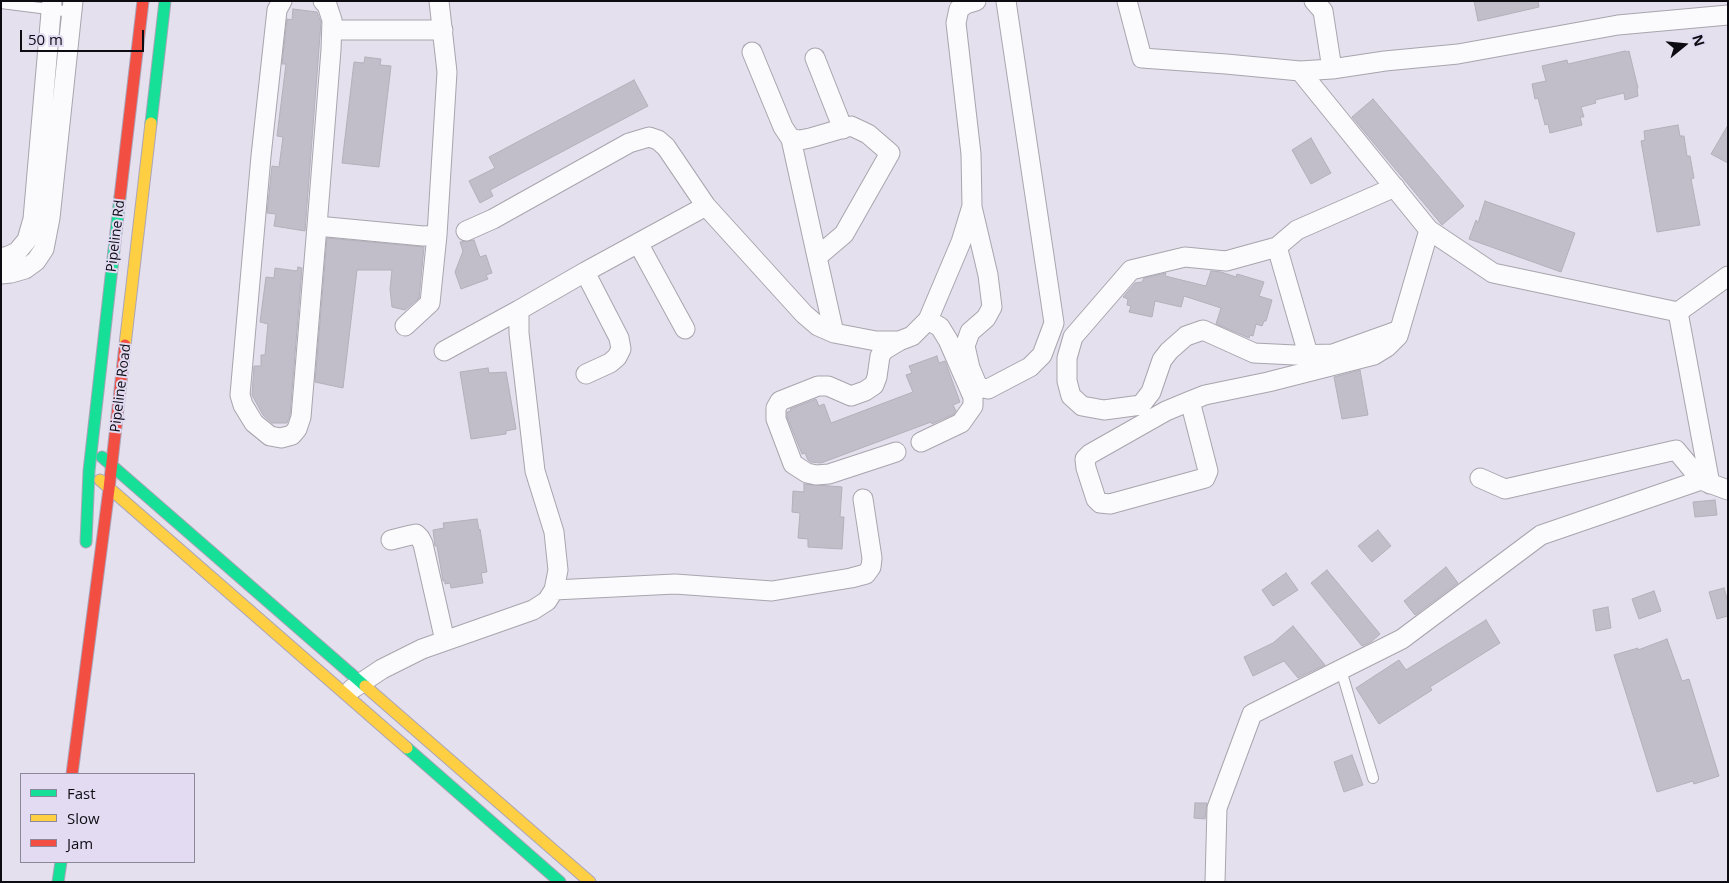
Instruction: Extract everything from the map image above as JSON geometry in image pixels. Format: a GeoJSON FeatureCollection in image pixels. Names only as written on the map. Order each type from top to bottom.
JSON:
{"type":"FeatureCollection","features":[{"type":"Feature","properties":{"kind":"main road","name":"Pipeline Rd"},"geometry":{"type":"LineString","coordinates":[[89,471],[143,1]]}},
{"type":"Feature","properties":{"kind":"main road","name":"Pipeline Road"},"geometry":{"type":"LineString","coordinates":[[72,773],[112,465],[165,1]]}},
{"type":"Feature","properties":{"kind":"main road"},"geometry":{"type":"LineString","coordinates":[[92,447],[590,882]]}},
{"type":"Feature","properties":{"kind":"main road"},"geometry":{"type":"LineString","coordinates":[[89,471],[560,882]]}},
{"type":"Feature","properties":{"kind":"main road"},"geometry":{"type":"LineString","coordinates":[[85,549],[88,530],[89,471]]}},
{"type":"Feature","properties":{"kind":"main road"},"geometry":{"type":"LineString","coordinates":[[58,882],[61,863]]}},
{"type":"Feature","properties":{"kind":"street"},"geometry":{"type":"LineString","coordinates":[[282,1],[277,10],[262,146],[240,395],[243,405],[254,423],[270,436],[281,438],[292,435],[297,429],[301,417],[332,30],[332,20],[327,5],[323,1]]}},
{"type":"Feature","properties":{"kind":"street"},"geometry":{"type":"LineString","coordinates":[[405,326],[430,303],[437,235],[447,72],[439,1]]}},
{"type":"Feature","properties":{"kind":"street"},"geometry":{"type":"LineString","coordinates":[[976,1],[966,4],[959,9],[956,23],[972,154],[972,206],[988,275],[992,307],[986,318],[970,332],[965,346],[970,368],[978,387],[988,389],[1030,367],[1042,355],[1054,323],[1006,1]]}},
{"type":"Feature","properties":{"kind":"street"},"geometry":{"type":"LineString","coordinates":[[1128,1],[1142,58],[1300,71],[1458,54],[1618,25],[1728,15]]}},
{"type":"Feature","properties":{"kind":"street"},"geometry":{"type":"LineString","coordinates":[[1314,1],[1322,11],[1332,69]]}},
{"type":"Feature","properties":{"kind":"street"},"geometry":{"type":"LineString","coordinates":[[1,274],[25,269],[36,261],[44,249],[50,218],[48,151],[51,5]]}},
{"type":"Feature","properties":{"kind":"street"},"geometry":{"type":"LineString","coordinates":[[25,269],[9,254],[27,240],[33,219],[48,151],[73,7]]}},
{"type":"Feature","properties":{"kind":"street"},"geometry":{"type":"LineString","coordinates":[[332,30],[443,30]]}},
{"type":"Feature","properties":{"kind":"street"},"geometry":{"type":"LineString","coordinates":[[752,52],[783,127],[791,139],[834,333]]}},
{"type":"Feature","properties":{"kind":"street"},"geometry":{"type":"LineString","coordinates":[[815,58],[843,129]]}},
{"type":"Feature","properties":{"kind":"street"},"geometry":{"type":"LineString","coordinates":[[1300,71],[1429,230],[1493,273],[1678,312],[1728,276]]}},
{"type":"Feature","properties":{"kind":"street"},"geometry":{"type":"LineString","coordinates":[[791,139],[810,138],[851,126],[868,134],[890,153],[844,234],[817,257]]}},
{"type":"Feature","properties":{"kind":"street"},"geometry":{"type":"LineString","coordinates":[[466,231],[493,219],[629,143],[649,138],[658,140],[666,147],[706,206],[804,314],[818,326],[834,333],[876,341],[899,341]]}},
{"type":"Feature","properties":{"kind":"street"},"geometry":{"type":"LineString","coordinates":[[1395,187],[1297,230],[1277,247],[1226,260],[1185,257],[1131,270],[1073,337],[1067,358],[1067,382],[1071,396],[1082,406],[1104,410],[1141,405],[1151,392],[1162,360],[1169,351],[1186,336],[1203,330],[1254,353],[1308,354],[1333,354],[1400,330]]}},
{"type":"Feature","properties":{"kind":"street"},"geometry":{"type":"LineString","coordinates":[[444,351],[706,206]]}},
{"type":"Feature","properties":{"kind":"street"},"geometry":{"type":"LineString","coordinates":[[896,452],[829,474],[816,475],[807,472],[793,464],[776,419],[776,408],[780,401],[818,386],[828,386],[851,396],[865,391],[874,385],[880,356],[884,350],[912,336],[928,320],[961,242],[972,206]]}},
{"type":"Feature","properties":{"kind":"street"},"geometry":{"type":"LineString","coordinates":[[317,226],[424,236],[437,235]]}},
{"type":"Feature","properties":{"kind":"street"},"geometry":{"type":"LineString","coordinates":[[1190,401],[1208,472],[1205,478],[1110,504],[1100,503],[1096,499],[1085,459],[1090,454],[1158,416],[1190,401],[1205,395],[1286,378],[1374,355],[1387,347],[1398,336],[1429,230]]}},
{"type":"Feature","properties":{"kind":"street"},"geometry":{"type":"LineString","coordinates":[[638,243],[685,329]]}},
{"type":"Feature","properties":{"kind":"street"},"geometry":{"type":"LineString","coordinates":[[1277,247],[1308,354]]}},
{"type":"Feature","properties":{"kind":"street"},"geometry":{"type":"LineString","coordinates":[[585,272],[619,338],[621,349],[617,357],[610,363],[586,374]]}},
{"type":"Feature","properties":{"kind":"street"},"geometry":{"type":"LineString","coordinates":[[345,694],[360,682],[422,649],[533,610],[548,601],[554,590],[558,570],[554,532],[535,471],[519,333],[519,310]]}},
{"type":"Feature","properties":{"kind":"street"},"geometry":{"type":"LineString","coordinates":[[1678,312],[1706,482]]}},
{"type":"Feature","properties":{"kind":"street"},"geometry":{"type":"LineString","coordinates":[[922,442],[961,423],[973,406],[973,397],[948,340],[940,327],[928,320]]}},
{"type":"Feature","properties":{"kind":"street"},"geometry":{"type":"LineString","coordinates":[[1480,478],[1505,489],[1676,450],[1706,482],[1728,490]]}},
{"type":"Feature","properties":{"kind":"street"},"geometry":{"type":"LineString","coordinates":[[1215,882],[1217,808],[1252,714],[1402,639],[1541,535],[1706,482]]}},
{"type":"Feature","properties":{"kind":"street"},"geometry":{"type":"LineString","coordinates":[[554,590],[675,584],[772,591],[866,574],[871,567],[872,558],[863,499]]}},
{"type":"Feature","properties":{"kind":"street"},"geometry":{"type":"LineString","coordinates":[[391,540],[416,534],[420,538],[423,544],[445,641]]}},
{"type":"Feature","properties":{"kind":"lane"},"geometry":{"type":"LineString","coordinates":[[1,3],[73,7]]}},
{"type":"Feature","properties":{"kind":"lane"},"geometry":{"type":"LineString","coordinates":[[1341,670],[1373,778]]}},
{"type":"Feature","properties":{"kind":"building"},"geometry":{"type":"Polygon","coordinates":[[[1474,1],[1538,1],[1539,7],[1478,21],[1474,1]]]}},
{"type":"Feature","properties":{"kind":"building"},"geometry":{"type":"Polygon","coordinates":[[[293,9],[317,12],[321,22],[305,231],[274,226],[276,214],[267,213],[272,166],[279,167],[283,137],[277,136],[286,64],[282,64],[287,19],[292,20],[293,9]]]}},
{"type":"Feature","properties":{"kind":"building"},"geometry":{"type":"Polygon","coordinates":[[[1629,51],[1638,88],[1638,96],[1625,100],[1624,93],[1595,100],[1596,103],[1581,107],[1584,117],[1580,117],[1582,125],[1550,133],[1548,124],[1545,125],[1538,98],[1535,99],[1532,84],[1546,81],[1542,66],[1567,60],[1568,64],[1629,51]]]}},
{"type":"Feature","properties":{"kind":"building"},"geometry":{"type":"Polygon","coordinates":[[[365,57],[381,59],[380,65],[391,66],[379,167],[342,163],[354,62],[364,63],[365,57]]]}},
{"type":"Feature","properties":{"kind":"building"},"geometry":{"type":"Polygon","coordinates":[[[634,80],[648,106],[490,190],[493,196],[480,203],[469,181],[495,168],[489,157],[634,80]]]}},
{"type":"Feature","properties":{"kind":"building"},"geometry":{"type":"Polygon","coordinates":[[[1373,99],[1464,206],[1442,225],[1352,117],[1373,99]]]}},
{"type":"Feature","properties":{"kind":"building"},"geometry":{"type":"Polygon","coordinates":[[[1678,125],[1680,136],[1684,136],[1687,156],[1690,156],[1694,178],[1691,179],[1700,225],[1657,232],[1641,141],[1645,140],[1644,131],[1678,125]]]}},
{"type":"Feature","properties":{"kind":"building"},"geometry":{"type":"Polygon","coordinates":[[[1728,125],[1728,163],[1711,154],[1728,125]]]}},
{"type":"Feature","properties":{"kind":"building"},"geometry":{"type":"Polygon","coordinates":[[[1311,138],[1331,173],[1311,184],[1292,150],[1311,138]]]}},
{"type":"Feature","properties":{"kind":"building"},"geometry":{"type":"Polygon","coordinates":[[[1485,201],[1575,233],[1561,272],[1469,239],[1476,220],[1478,223],[1485,201]]]}},
{"type":"Feature","properties":{"kind":"building"},"geometry":{"type":"Polygon","coordinates":[[[327,238],[424,247],[419,298],[405,310],[392,307],[390,289],[392,270],[357,270],[343,388],[315,382],[327,238]]]}},
{"type":"Feature","properties":{"kind":"building"},"geometry":{"type":"Polygon","coordinates":[[[474,240],[480,257],[486,255],[492,273],[486,275],[488,279],[461,289],[455,272],[463,251],[460,242],[474,240]]]}},
{"type":"Feature","properties":{"kind":"building"},"geometry":{"type":"Polygon","coordinates":[[[298,267],[302,268],[290,415],[287,423],[272,423],[263,415],[252,395],[254,366],[261,366],[261,355],[265,355],[268,324],[260,322],[266,277],[274,278],[275,268],[297,271],[298,267]]]}},
{"type":"Feature","properties":{"kind":"building"},"geometry":{"type":"Polygon","coordinates":[[[1211,271],[1236,277],[1237,274],[1264,282],[1259,296],[1272,300],[1266,321],[1264,321],[1262,326],[1256,324],[1253,336],[1250,335],[1249,338],[1216,324],[1221,308],[1184,296],[1181,307],[1155,301],[1152,317],[1129,312],[1131,306],[1127,305],[1128,299],[1123,297],[1135,283],[1142,282],[1144,278],[1166,273],[1165,276],[1206,286],[1211,271]]]}},
{"type":"Feature","properties":{"kind":"building"},"geometry":{"type":"Polygon","coordinates":[[[937,356],[939,363],[945,361],[960,402],[953,405],[956,411],[954,414],[932,424],[931,422],[821,463],[811,462],[805,453],[802,454],[787,417],[787,412],[791,411],[790,409],[816,399],[819,406],[824,404],[831,423],[913,392],[906,375],[912,373],[909,366],[937,356]]]}},
{"type":"Feature","properties":{"kind":"building"},"geometry":{"type":"Polygon","coordinates":[[[488,368],[489,373],[506,372],[516,429],[506,431],[506,434],[471,439],[460,372],[488,368]]]}},
{"type":"Feature","properties":{"kind":"building"},"geometry":{"type":"Polygon","coordinates":[[[1360,370],[1368,415],[1342,419],[1334,377],[1360,370]]]}},
{"type":"Feature","properties":{"kind":"building"},"geometry":{"type":"Polygon","coordinates":[[[804,484],[842,487],[840,517],[844,517],[842,549],[808,547],[808,539],[798,538],[800,513],[792,512],[793,491],[804,492],[804,484]]]}},
{"type":"Feature","properties":{"kind":"building"},"geometry":{"type":"Polygon","coordinates":[[[1715,500],[1717,515],[1695,517],[1693,502],[1715,500]]]}},
{"type":"Feature","properties":{"kind":"building"},"geometry":{"type":"Polygon","coordinates":[[[477,519],[487,572],[481,573],[483,583],[451,588],[450,583],[445,584],[445,581],[443,581],[433,530],[444,528],[443,523],[477,519]]]}},
{"type":"Feature","properties":{"kind":"building"},"geometry":{"type":"Polygon","coordinates":[[[1378,530],[1391,546],[1372,562],[1358,546],[1378,530]]]}},
{"type":"Feature","properties":{"kind":"building"},"geometry":{"type":"Polygon","coordinates":[[[1446,567],[1458,583],[1415,615],[1404,601],[1446,567]]]}},
{"type":"Feature","properties":{"kind":"building"},"geometry":{"type":"Polygon","coordinates":[[[1327,570],[1380,634],[1371,642],[1362,646],[1311,583],[1327,570]]]}},
{"type":"Feature","properties":{"kind":"building"},"geometry":{"type":"Polygon","coordinates":[[[1286,573],[1298,590],[1273,606],[1262,590],[1286,573]]]}},
{"type":"Feature","properties":{"kind":"building"},"geometry":{"type":"Polygon","coordinates":[[[1724,588],[1728,602],[1728,616],[1717,619],[1709,592],[1724,588]]]}},
{"type":"Feature","properties":{"kind":"building"},"geometry":{"type":"Polygon","coordinates":[[[1654,591],[1661,611],[1639,619],[1632,599],[1654,591]]]}},
{"type":"Feature","properties":{"kind":"building"},"geometry":{"type":"Polygon","coordinates":[[[1608,607],[1611,628],[1596,631],[1593,610],[1608,607]]]}},
{"type":"Feature","properties":{"kind":"building"},"geometry":{"type":"Polygon","coordinates":[[[1486,620],[1500,643],[1430,687],[1432,690],[1379,724],[1356,688],[1399,660],[1406,670],[1486,620]]]}},
{"type":"Feature","properties":{"kind":"building"},"geometry":{"type":"Polygon","coordinates":[[[1293,626],[1325,665],[1298,678],[1284,661],[1253,676],[1244,657],[1273,643],[1293,626]]]}},
{"type":"Feature","properties":{"kind":"building"},"geometry":{"type":"Polygon","coordinates":[[[1667,639],[1682,681],[1689,679],[1719,776],[1694,784],[1693,781],[1657,792],[1614,655],[1638,648],[1638,650],[1667,639]]]}},
{"type":"Feature","properties":{"kind":"building"},"geometry":{"type":"Polygon","coordinates":[[[1352,755],[1363,785],[1344,792],[1334,762],[1352,755]]]}},
{"type":"Feature","properties":{"kind":"building"},"geometry":{"type":"Polygon","coordinates":[[[1195,803],[1207,803],[1205,819],[1194,818],[1195,803]]]}},
{"type":"Feature","properties":{"kind":"traffic: fast"},"geometry":{"type":"LineString","coordinates":[[151,123],[165,1]]}},
{"type":"Feature","properties":{"kind":"traffic: fast"},"geometry":{"type":"LineString","coordinates":[[86,542],[89,471],[120,197]]}},
{"type":"Feature","properties":{"kind":"traffic: fast"},"geometry":{"type":"LineString","coordinates":[[102,457],[365,686]]}},
{"type":"Feature","properties":{"kind":"traffic: fast"},"geometry":{"type":"LineString","coordinates":[[407,748],[560,882]]}},
{"type":"Feature","properties":{"kind":"traffic: fast"},"geometry":{"type":"LineString","coordinates":[[58,882],[61,863]]}},
{"type":"Feature","properties":{"kind":"traffic: slow"},"geometry":{"type":"LineString","coordinates":[[125,345],[151,123]]}},
{"type":"Feature","properties":{"kind":"traffic: slow"},"geometry":{"type":"LineString","coordinates":[[100,480],[407,748]]}},
{"type":"Feature","properties":{"kind":"traffic: slow"},"geometry":{"type":"LineString","coordinates":[[365,686],[590,882]]}},
{"type":"Feature","properties":{"kind":"traffic: jam"},"geometry":{"type":"LineString","coordinates":[[120,197],[143,1]]}},
{"type":"Feature","properties":{"kind":"traffic: jam"},"geometry":{"type":"LineString","coordinates":[[72,773],[109,489],[125,345]]}}]}
